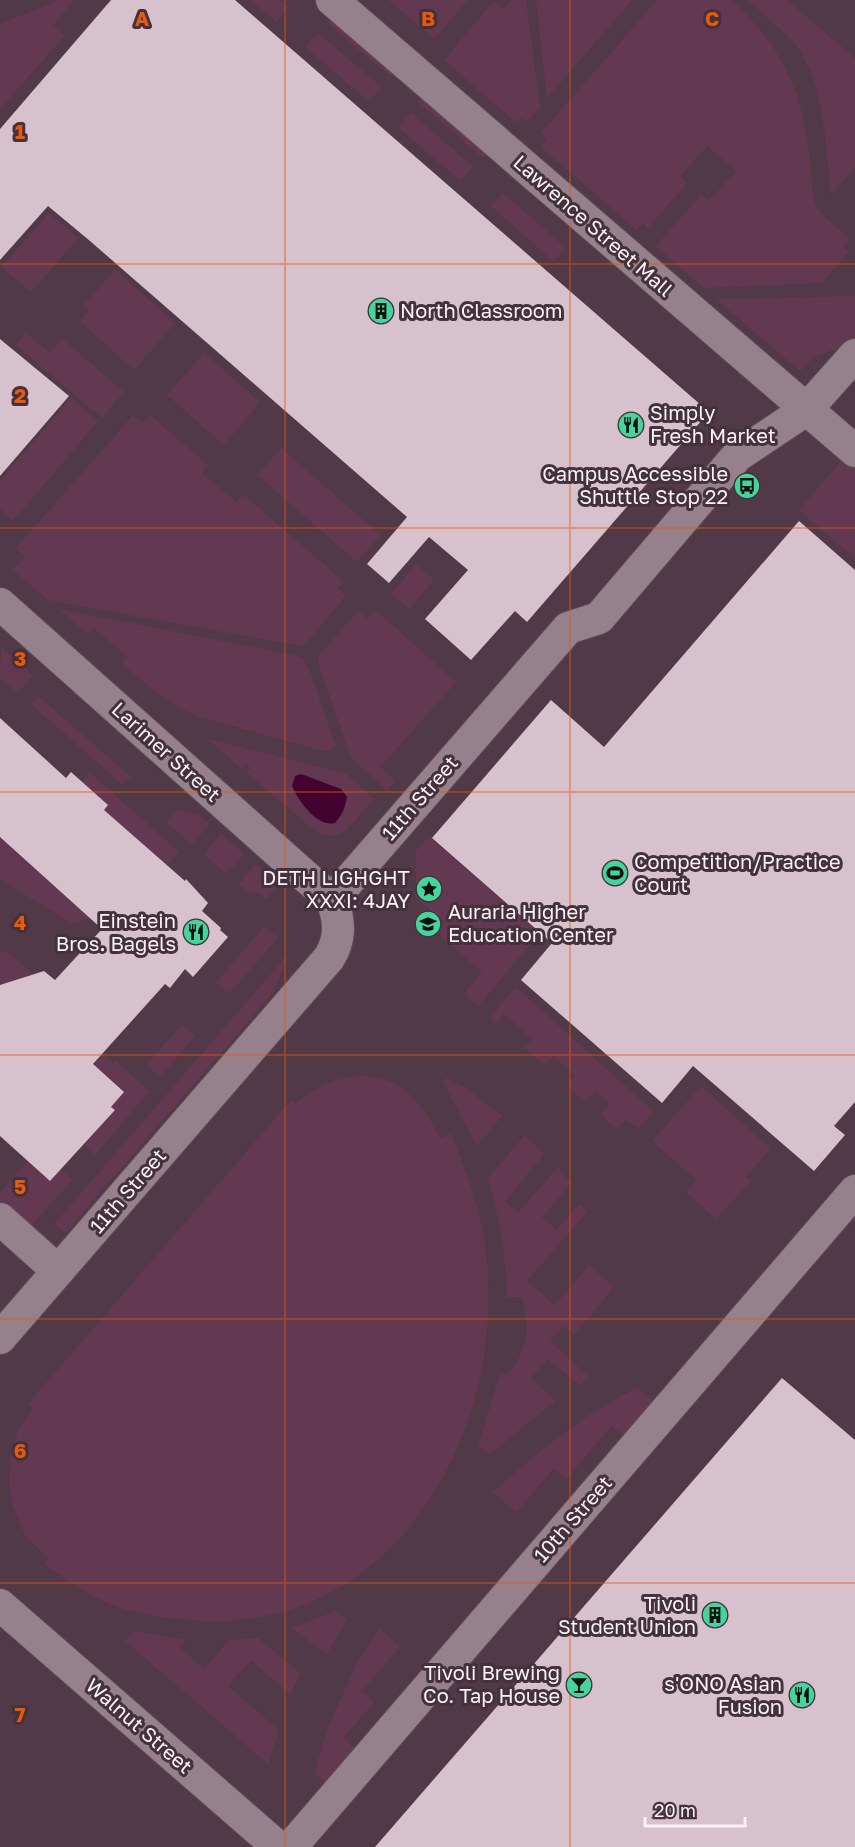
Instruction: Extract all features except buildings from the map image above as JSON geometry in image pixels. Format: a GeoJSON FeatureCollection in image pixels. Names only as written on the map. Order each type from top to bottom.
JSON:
{"type":"FeatureCollection","features":[{"type":"Feature","properties":{"kind":"street","name":"Lawrence Street Mall"},"geometry":{"type":"LineString","coordinates":[[332,0],[855,452]]}},
{"type":"Feature","properties":{"kind":"street","name":"11th Street"},"geometry":{"type":"LineString","coordinates":[[0,1338],[329,958],[335,947],[339,928],[338,915],[332,900],[568,628],[599,618],[737,456],[806,410],[855,355]]}},
{"type":"Feature","properties":{"kind":"street","name":"Larimer Street"},"geometry":{"type":"LineString","coordinates":[[0,604],[332,900]]}},
{"type":"Feature","properties":{"kind":"street","name":"10th Street"},"geometry":{"type":"LineString","coordinates":[[291,1847],[855,1191]]}},
{"type":"Feature","properties":{"kind":"street"},"geometry":{"type":"LineString","coordinates":[[0,1219],[58,1271]]}},
{"type":"Feature","properties":{"kind":"street","name":"Walnut Street"},"geometry":{"type":"LineString","coordinates":[[0,1605],[278,1847]]}},
{"type":"Feature","properties":{"kind":"shaded area","name":"Auraria Higher Education Center"},"geometry":{"type":"Polygon","coordinates":[[[0,0],[855,0],[855,1847],[0,1847],[0,0]]]}},
{"type":"Feature","properties":{"kind":"shaded area"},"geometry":{"type":"Polygon","coordinates":[[[59,0],[72,0],[73,2],[53,25],[65,35],[0,109],[0,24],[59,0]]]}},
{"type":"Feature","properties":{"kind":"shaded area"},"geometry":{"type":"Polygon","coordinates":[[[250,0],[280,0],[288,7],[276,22],[250,0]]]}},
{"type":"Feature","properties":{"kind":"shaded area"},"geometry":{"type":"Polygon","coordinates":[[[389,0],[468,0],[434,39],[389,0]]]}},
{"type":"Feature","properties":{"kind":"shaded area"},"geometry":{"type":"Polygon","coordinates":[[[511,0],[526,0],[540,107],[526,122],[521,118],[517,123],[444,60],[494,1],[503,9],[511,0]]]}},
{"type":"Feature","properties":{"kind":"shaded area"},"geometry":{"type":"Polygon","coordinates":[[[536,0],[632,0],[547,98],[536,0]]]}},
{"type":"Feature","properties":{"kind":"shaded area"},"geometry":{"type":"Polygon","coordinates":[[[657,0],[731,0],[748,16],[775,50],[794,87],[801,108],[816,206],[850,239],[843,246],[849,251],[822,283],[704,288],[656,246],[701,195],[709,201],[736,171],[707,146],[680,176],[687,183],[648,228],[643,223],[637,230],[541,147],[547,139],[541,133],[657,0]]]}},
{"type":"Feature","properties":{"kind":"shaded area"},"geometry":{"type":"Polygon","coordinates":[[[748,0],[787,0],[855,58],[855,167],[831,195],[823,119],[814,81],[807,64],[793,42],[748,0]]]}},
{"type":"Feature","properties":{"kind":"shaded area"},"geometry":{"type":"Polygon","coordinates":[[[335,14],[398,67],[390,76],[328,24],[335,14]]]}},
{"type":"Feature","properties":{"kind":"shaded area"},"geometry":{"type":"Polygon","coordinates":[[[318,33],[381,87],[369,101],[305,47],[318,33]]]}},
{"type":"Feature","properties":{"kind":"shaded area"},"geometry":{"type":"Polygon","coordinates":[[[427,92],[491,147],[483,158],[418,102],[427,92]]]}},
{"type":"Feature","properties":{"kind":"shaded area"},"geometry":{"type":"Polygon","coordinates":[[[411,113],[473,167],[461,181],[398,127],[411,113]]]}},
{"type":"Feature","properties":{"kind":"shaded area"},"geometry":{"type":"Polygon","coordinates":[[[503,193],[566,248],[554,262],[491,206],[503,193]]]}},
{"type":"Feature","properties":{"kind":"shaded area"},"geometry":{"type":"Polygon","coordinates":[[[49,213],[78,238],[31,292],[2,267],[49,213]]]}},
{"type":"Feature","properties":{"kind":"shaded area"},"geometry":{"type":"Polygon","coordinates":[[[115,270],[175,323],[134,370],[80,321],[89,311],[83,306],[115,270]]]}},
{"type":"Feature","properties":{"kind":"shaded area"},"geometry":{"type":"Polygon","coordinates":[[[855,296],[855,338],[843,346],[814,357],[800,371],[716,299],[855,296]]]}},
{"type":"Feature","properties":{"kind":"shaded area"},"geometry":{"type":"Polygon","coordinates":[[[26,333],[49,353],[62,339],[124,392],[102,418],[16,345],[26,333]]]}},
{"type":"Feature","properties":{"kind":"shaded area"},"geometry":{"type":"Polygon","coordinates":[[[204,353],[260,402],[224,445],[167,395],[204,353]]]}},
{"type":"Feature","properties":{"kind":"shaded area"},"geometry":{"type":"Polygon","coordinates":[[[71,398],[98,421],[13,521],[0,509],[0,479],[71,398]]]}},
{"type":"Feature","properties":{"kind":"shaded area"},"geometry":{"type":"Polygon","coordinates":[[[133,415],[142,423],[150,415],[208,465],[202,473],[236,502],[243,494],[344,582],[338,589],[346,596],[308,641],[302,645],[296,645],[48,600],[13,570],[26,557],[16,548],[133,415]]]}},
{"type":"Feature","properties":{"kind":"shaded area"},"geometry":{"type":"Polygon","coordinates":[[[281,448],[380,535],[357,562],[258,475],[281,448]]]}},
{"type":"Feature","properties":{"kind":"shaded area"},"geometry":{"type":"Polygon","coordinates":[[[844,458],[855,467],[855,558],[799,510],[844,458]]]}},
{"type":"Feature","properties":{"kind":"shaded area"},"geometry":{"type":"Polygon","coordinates":[[[416,564],[434,580],[409,609],[391,594],[416,564]]]}},
{"type":"Feature","properties":{"kind":"shaded area"},"geometry":{"type":"Polygon","coordinates":[[[59,609],[294,655],[303,659],[309,669],[336,746],[327,752],[196,716],[167,699],[122,664],[128,657],[93,628],[87,634],[59,609]]]}},
{"type":"Feature","properties":{"kind":"shaded area"},"geometry":{"type":"Polygon","coordinates":[[[375,610],[456,682],[380,767],[395,781],[387,790],[351,758],[318,662],[319,656],[358,611],[367,619],[375,610]]]}},
{"type":"Feature","properties":{"kind":"shaded area"},"geometry":{"type":"Polygon","coordinates":[[[1,647],[33,675],[18,693],[0,678],[1,647]]]}},
{"type":"Feature","properties":{"kind":"shaded area"},"geometry":{"type":"Polygon","coordinates":[[[38,696],[131,777],[123,785],[31,704],[38,696]]]}},
{"type":"Feature","properties":{"kind":"shaded area"},"geometry":{"type":"Polygon","coordinates":[[[206,738],[346,774],[375,799],[344,832],[333,836],[322,834],[315,831],[246,772],[250,767],[246,763],[241,768],[206,738]]]}},
{"type":"Feature","properties":{"kind":"shaded area"},"geometry":{"type":"Polygon","coordinates":[[[90,773],[179,852],[167,865],[104,810],[108,805],[82,782],[90,773]]]}},
{"type":"Feature","properties":{"kind":"shaded area"},"geometry":{"type":"Polygon","coordinates":[[[301,774],[341,789],[347,797],[343,811],[335,823],[328,823],[315,817],[299,798],[292,786],[295,776],[301,774]]]}},
{"type":"Feature","properties":{"kind":"shaded area"},"geometry":{"type":"Polygon","coordinates":[[[177,809],[198,814],[210,824],[192,844],[166,822],[177,809]]]}},
{"type":"Feature","properties":{"kind":"shaded area"},"geometry":{"type":"Polygon","coordinates":[[[221,834],[244,854],[226,874],[204,854],[221,834]]]}},
{"type":"Feature","properties":{"kind":"shaded area"},"geometry":{"type":"Polygon","coordinates":[[[0,837],[90,918],[73,924],[0,879],[0,837]]]}},
{"type":"Feature","properties":{"kind":"shaded area"},"geometry":{"type":"Polygon","coordinates":[[[429,837],[540,933],[478,1006],[464,994],[482,972],[436,932],[444,922],[416,898],[416,851],[429,837]]]}},
{"type":"Feature","properties":{"kind":"shaded area"},"geometry":{"type":"Polygon","coordinates":[[[256,864],[279,884],[266,899],[258,892],[253,896],[238,884],[256,864]]]}},
{"type":"Feature","properties":{"kind":"shaded area"},"geometry":{"type":"Polygon","coordinates":[[[264,926],[278,938],[229,994],[216,983],[264,926]]]}},
{"type":"Feature","properties":{"kind":"shaded area"},"geometry":{"type":"Polygon","coordinates":[[[6,951],[33,974],[4,984],[0,980],[0,953],[6,951]]]}},
{"type":"Feature","properties":{"kind":"shaded area"},"geometry":{"type":"Polygon","coordinates":[[[289,953],[274,992],[65,1233],[54,1224],[289,953]]]}},
{"type":"Feature","properties":{"kind":"shaded area"},"geometry":{"type":"Polygon","coordinates":[[[516,987],[654,1112],[638,1129],[626,1119],[616,1129],[601,1115],[610,1104],[595,1091],[585,1102],[566,1085],[575,1075],[553,1056],[544,1065],[525,1047],[532,1039],[504,1014],[495,1024],[489,1018],[516,987]]]}},
{"type":"Feature","properties":{"kind":"shaded area"},"geometry":{"type":"Polygon","coordinates":[[[182,1024],[195,1036],[160,1077],[147,1065],[182,1024]]]}},
{"type":"Feature","properties":{"kind":"shaded area"},"geometry":{"type":"Polygon","coordinates":[[[103,1054],[113,1063],[115,1060],[149,1091],[95,1155],[84,1145],[114,1110],[111,1107],[124,1092],[94,1065],[103,1054]]]}},
{"type":"Feature","properties":{"kind":"shaded area"},"geometry":{"type":"Polygon","coordinates":[[[361,1075],[387,1080],[402,1088],[421,1107],[440,1138],[451,1134],[471,1185],[480,1220],[488,1274],[486,1337],[474,1399],[453,1458],[421,1512],[380,1557],[331,1592],[273,1614],[207,1621],[146,1614],[101,1600],[44,1564],[48,1558],[26,1537],[13,1507],[9,1485],[10,1458],[18,1430],[33,1408],[28,1404],[291,1100],[296,1104],[326,1084],[361,1075]]]}},
{"type":"Feature","properties":{"kind":"shaded area"},"geometry":{"type":"Polygon","coordinates":[[[446,1078],[464,1087],[502,1116],[477,1146],[443,1082],[446,1078]]]}},
{"type":"Feature","properties":{"kind":"shaded area"},"geometry":{"type":"Polygon","coordinates":[[[701,1086],[771,1149],[746,1176],[751,1181],[716,1219],[686,1192],[696,1180],[652,1141],[701,1086]]]}},
{"type":"Feature","properties":{"kind":"shaded area"},"geometry":{"type":"Polygon","coordinates":[[[525,1135],[544,1154],[505,1201],[518,1213],[558,1167],[571,1183],[542,1218],[557,1230],[579,1204],[588,1211],[527,1281],[555,1305],[589,1265],[614,1287],[574,1335],[563,1326],[550,1341],[590,1378],[579,1385],[548,1359],[531,1378],[555,1401],[490,1454],[478,1446],[500,1374],[507,1375],[514,1366],[523,1348],[527,1328],[521,1297],[507,1297],[501,1237],[488,1178],[525,1135]]]}},
{"type":"Feature","properties":{"kind":"shaded area"},"geometry":{"type":"Polygon","coordinates":[[[28,1161],[50,1181],[60,1169],[72,1180],[30,1227],[0,1205],[0,1193],[28,1161]]]}},
{"type":"Feature","properties":{"kind":"shaded area"},"geometry":{"type":"Polygon","coordinates":[[[637,1387],[654,1402],[625,1437],[612,1426],[566,1479],[553,1469],[516,1513],[493,1492],[544,1448],[586,1417],[637,1387]]]}},
{"type":"Feature","properties":{"kind":"shaded area"},"geometry":{"type":"Polygon","coordinates":[[[336,1611],[347,1620],[327,1654],[291,1628],[336,1611]]]}},
{"type":"Feature","properties":{"kind":"shaded area"},"geometry":{"type":"Polygon","coordinates":[[[379,1628],[400,1647],[362,1691],[374,1702],[344,1737],[355,1748],[326,1782],[314,1773],[329,1725],[356,1665],[379,1628]]]}},
{"type":"Feature","properties":{"kind":"shaded area"},"geometry":{"type":"Polygon","coordinates":[[[134,1631],[186,1640],[180,1648],[204,1669],[229,1640],[258,1638],[300,1673],[291,1695],[251,1660],[228,1686],[279,1730],[268,1764],[125,1641],[134,1631]]]}},
{"type":"Feature","properties":{"kind":"place","name":"North Classroom"},"geometry":{"type":"Point","coordinates":[381,311]}},
{"type":"Feature","properties":{"kind":"place","name":"Simply Fresh Market"},"geometry":{"type":"Point","coordinates":[631,425]}},
{"type":"Feature","properties":{"kind":"place","name":"Campus Accessible Shuttle Stop 22"},"geometry":{"type":"Point","coordinates":[747,486]}},
{"type":"Feature","properties":{"kind":"place","name":"Competition/Practice Court"},"geometry":{"type":"Point","coordinates":[615,873]}},
{"type":"Feature","properties":{"kind":"place","name":"DETH LIGHGHT XXXI: 4JAY"},"geometry":{"type":"Point","coordinates":[429,889]}},
{"type":"Feature","properties":{"kind":"place","name":"Auraria Higher Education Center"},"geometry":{"type":"Point","coordinates":[428,924]}},
{"type":"Feature","properties":{"kind":"place","name":"Einstein Bros. Bagels"},"geometry":{"type":"Point","coordinates":[196,932]}},
{"type":"Feature","properties":{"kind":"place","name":"Tivoli Student Union"},"geometry":{"type":"Point","coordinates":[715,1615]}},
{"type":"Feature","properties":{"kind":"place","name":"Tivoli Brewing Co. Tap House"},"geometry":{"type":"Point","coordinates":[579,1685]}},
{"type":"Feature","properties":{"kind":"place","name":"s'ONO Asian Fusion"},"geometry":{"type":"Point","coordinates":[802,1695]}}]}
